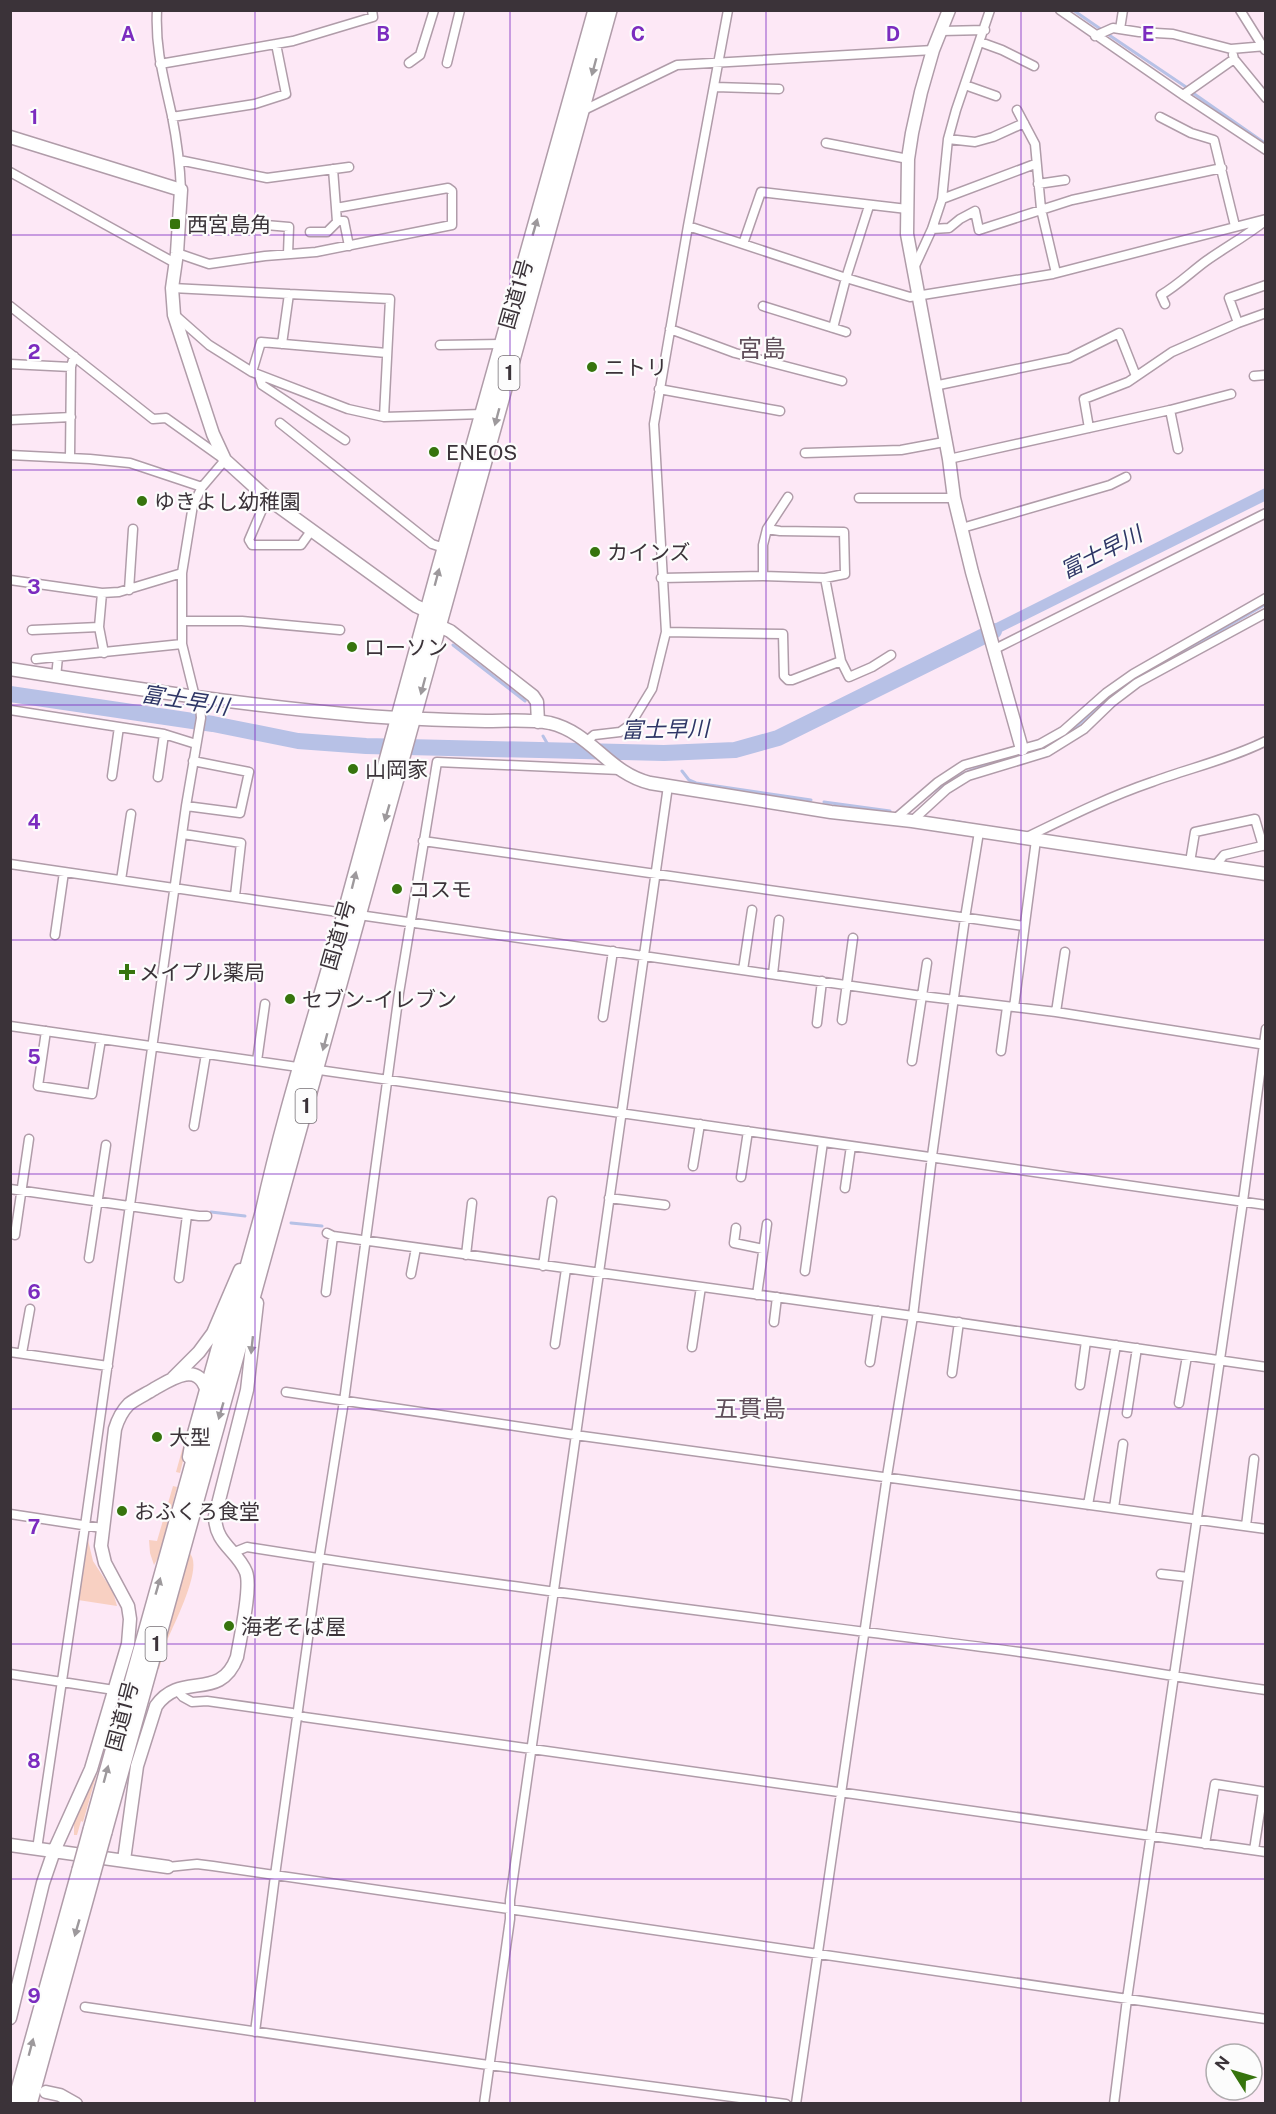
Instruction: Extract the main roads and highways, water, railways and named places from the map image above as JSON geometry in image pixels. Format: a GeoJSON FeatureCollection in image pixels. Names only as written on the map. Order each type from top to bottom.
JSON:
{"type":"FeatureCollection","features":[{"type":"Feature","properties":{"kind":"highway","name":"国道1号"},"geometry":{"type":"LineString","coordinates":[[401,735],[398,718],[596,10]]}},
{"type":"Feature","properties":{"kind":"highway","name":"国道1号"},"geometry":{"type":"LineString","coordinates":[[97,1831],[230,1379],[317,1069],[352,914],[395,756],[401,735],[414,719],[609,10]]}},
{"type":"Feature","properties":{"kind":"highway","name":"国道1号"},"geometry":{"type":"LineString","coordinates":[[29,2103],[181,1506],[264,1213],[275,1159],[301,1066],[352,914]]}},
{"type":"Feature","properties":{"kind":"highway","name":"国道1号"},"geometry":{"type":"LineString","coordinates":[[15,2103],[87,1871]]}},
{"type":"Feature","properties":{"kind":"water"},"geometry":{"type":"Polygon","coordinates":[[[1265,488],[1265,501],[977,644],[974,634],[1265,488]]]}},
{"type":"Feature","properties":{"kind":"waterway"},"geometry":{"type":"LineString","coordinates":[[1073,10],[1102,30]]}},
{"type":"Feature","properties":{"kind":"waterway"},"geometry":{"type":"LineString","coordinates":[[1109,35],[1186,87]]}},
{"type":"Feature","properties":{"kind":"waterway"},"geometry":{"type":"LineString","coordinates":[[1193,93],[1266,144]]}},
{"type":"Feature","properties":{"kind":"waterway"},"geometry":{"type":"LineString","coordinates":[[1030,753],[1068,734],[1112,694],[1129,683],[1266,604]]}},
{"type":"Feature","properties":{"kind":"waterway","name":"富士早川"},"geometry":{"type":"LineString","coordinates":[[10,694],[213,724],[298,741],[366,746],[664,753],[735,750],[778,738],[994,631]]}},
{"type":"Feature","properties":{"kind":"waterway"},"geometry":{"type":"LineString","coordinates":[[453,645],[525,701]]}},
{"type":"Feature","properties":{"kind":"waterway"},"geometry":{"type":"LineString","coordinates":[[543,736],[551,750]]}},
{"type":"Feature","properties":{"kind":"waterway"},"geometry":{"type":"LineString","coordinates":[[927,796],[949,781],[970,771],[1017,757]]}},
{"type":"Feature","properties":{"kind":"waterway"},"geometry":{"type":"LineString","coordinates":[[682,771],[689,780],[696,783],[811,800]]}},
{"type":"Feature","properties":{"kind":"waterway"},"geometry":{"type":"LineString","coordinates":[[824,802],[890,811]]}},
{"type":"Feature","properties":{"kind":"waterway"},"geometry":{"type":"LineString","coordinates":[[953,821],[965,823]]}},
{"type":"Feature","properties":{"kind":"waterway"},"geometry":{"type":"LineString","coordinates":[[211,1212],[245,1216]]}},
{"type":"Feature","properties":{"kind":"waterway"},"geometry":{"type":"LineString","coordinates":[[291,1223],[322,1226]]}},
{"type":"Feature","properties":{"kind":"place","name":"西宮島角"},"geometry":{"type":"Point","coordinates":[175,224]}},
{"type":"Feature","properties":{"kind":"place","name":"ニトリ"},"geometry":{"type":"Point","coordinates":[592,367]}},
{"type":"Feature","properties":{"kind":"place","name":"ENEOS"},"geometry":{"type":"Point","coordinates":[434,452]}},
{"type":"Feature","properties":{"kind":"place","name":"ゆきよし幼稚園"},"geometry":{"type":"Point","coordinates":[142,501]}},
{"type":"Feature","properties":{"kind":"place","name":"カインズ"},"geometry":{"type":"Point","coordinates":[595,552]}},
{"type":"Feature","properties":{"kind":"place","name":"ローソン"},"geometry":{"type":"Point","coordinates":[352,647]}},
{"type":"Feature","properties":{"kind":"place","name":"山岡家"},"geometry":{"type":"Point","coordinates":[353,769]}},
{"type":"Feature","properties":{"kind":"place","name":"コスモ"},"geometry":{"type":"Point","coordinates":[397,889]}},
{"type":"Feature","properties":{"kind":"place","name":"メイプル薬局"},"geometry":{"type":"Point","coordinates":[127,972]}},
{"type":"Feature","properties":{"kind":"place","name":"セブン-イレブン"},"geometry":{"type":"Point","coordinates":[290,999]}},
{"type":"Feature","properties":{"kind":"place","name":"大型"},"geometry":{"type":"Point","coordinates":[157,1437]}},
{"type":"Feature","properties":{"kind":"place","name":"おふくろ食堂"},"geometry":{"type":"Point","coordinates":[122,1511]}},
{"type":"Feature","properties":{"kind":"place","name":"海老そば屋"},"geometry":{"type":"Point","coordinates":[229,1626]}},
{"type":"Feature","properties":{"kind":"district","name":"宮島"},"geometry":{"type":"Point","coordinates":[762,348]}},
{"type":"Feature","properties":{"kind":"district","name":"五貫島"},"geometry":{"type":"Point","coordinates":[750,1408]}}]}
